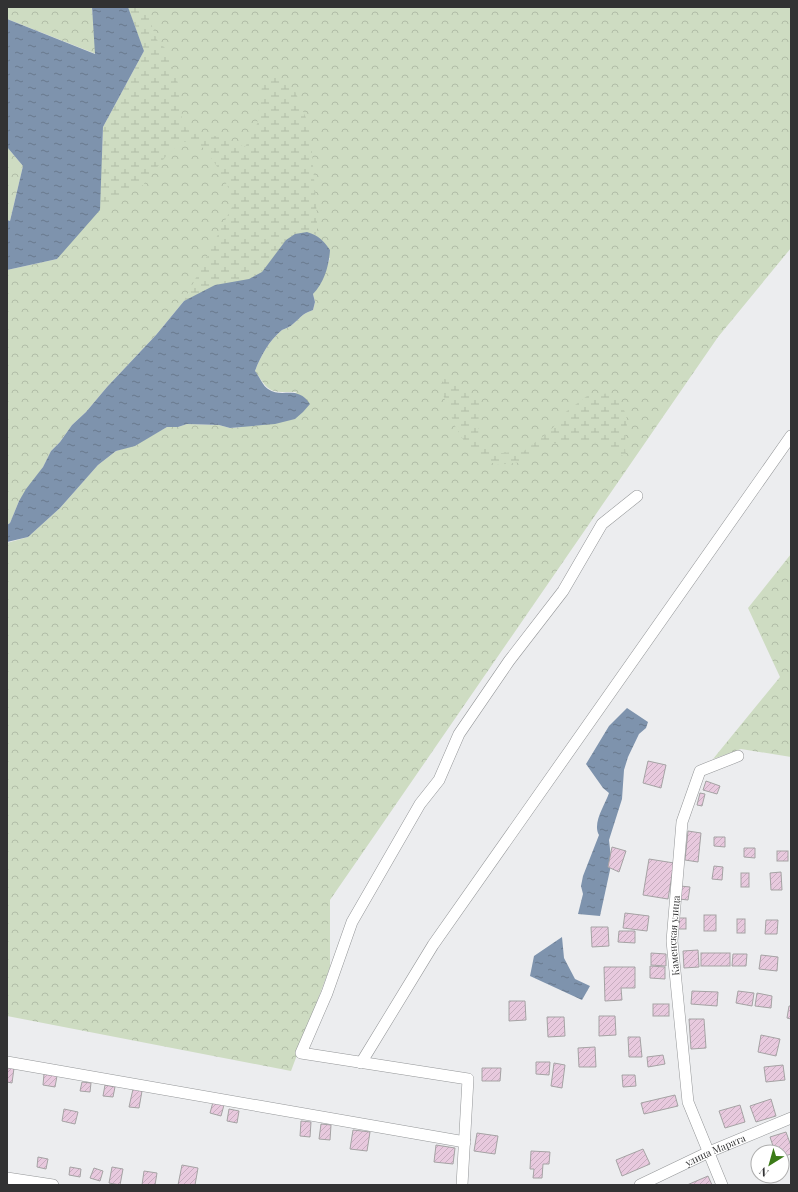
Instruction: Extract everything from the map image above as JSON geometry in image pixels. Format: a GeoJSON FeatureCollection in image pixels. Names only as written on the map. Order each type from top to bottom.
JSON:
{"type":"FeatureCollection","features":[{"type":"Feature","properties":{"kind":"street"},"geometry":{"type":"LineString","coordinates":[[361,1063],[434,945],[791,436]]}},
{"type":"Feature","properties":{"kind":"street"},"geometry":{"type":"LineString","coordinates":[[462,1185],[468,1079],[301,1053],[327,992],[352,922],[420,804],[439,780],[459,734],[509,661],[563,592],[602,524],[637,496]]}},
{"type":"Feature","properties":{"kind":"street","name":"Каменская улица"},"geometry":{"type":"LineString","coordinates":[[722,1185],[688,1102],[672,941],[682,822],[700,771],[738,756]]}},
{"type":"Feature","properties":{"kind":"street"},"geometry":{"type":"LineString","coordinates":[[7,1062],[464,1142]]}},
{"type":"Feature","properties":{"kind":"street","name":"улица Марата"},"geometry":{"type":"LineString","coordinates":[[640,1185],[709,1152],[791,1118]]}},
{"type":"Feature","properties":{"kind":"street"},"geometry":{"type":"LineString","coordinates":[[7,1178],[53,1185]]}},
{"type":"Feature","properties":{"kind":"green space"},"geometry":{"type":"Polygon","coordinates":[[[7,7],[92,7],[96,54],[7,19],[7,7]]]}},
{"type":"Feature","properties":{"kind":"green space"},"geometry":{"type":"Polygon","coordinates":[[[128,7],[791,7],[791,248],[718,337],[330,900],[330,967],[291,1071],[7,1016],[7,543],[28,537],[60,508],[98,465],[116,451],[135,445],[167,427],[178,427],[187,424],[219,425],[230,428],[242,427],[297,392],[281,392],[268,388],[255,371],[260,359],[277,334],[292,325],[303,315],[313,310],[315,302],[313,294],[323,277],[330,258],[184,301],[156,335],[107,387],[86,412],[72,425],[60,442],[51,451],[43,467],[19,501],[10,523],[7,525],[7,270],[57,259],[144,51],[128,7]]]}},
{"type":"Feature","properties":{"kind":"green space"},"geometry":{"type":"Polygon","coordinates":[[[128,7],[145,7],[157,40],[166,49],[180,89],[182,124],[191,132],[221,137],[245,147],[257,124],[263,79],[278,76],[295,91],[310,128],[317,216],[317,235],[306,233],[297,234],[284,243],[268,265],[256,276],[250,279],[210,287],[184,301],[235,201],[214,161],[203,147],[196,141],[181,142],[167,155],[143,185],[100,210],[103,127],[144,51],[128,7]]]}},
{"type":"Feature","properties":{"kind":"green space"},"geometry":{"type":"Polygon","coordinates":[[[7,147],[23,166],[10,221],[7,220],[7,147]]]}},
{"type":"Feature","properties":{"kind":"green space"},"geometry":{"type":"Polygon","coordinates":[[[443,378],[459,386],[479,402],[478,442],[492,454],[524,451],[551,430],[563,414],[587,396],[610,393],[619,402],[626,417],[626,458],[604,443],[574,440],[552,444],[523,462],[496,465],[470,451],[455,426],[442,392],[443,378]]]}},
{"type":"Feature","properties":{"kind":"green space"},"geometry":{"type":"Polygon","coordinates":[[[791,554],[791,757],[741,749],[713,759],[780,677],[748,608],[791,554]]]}},
{"type":"Feature","properties":{"kind":"water"},"geometry":{"type":"Polygon","coordinates":[[[92,7],[128,7],[144,51],[103,127],[100,210],[57,259],[7,270],[7,220],[10,221],[23,166],[7,147],[7,19],[95,54],[92,7]]]}},
{"type":"Feature","properties":{"kind":"water"},"geometry":{"type":"Polygon","coordinates":[[[307,232],[315,235],[330,250],[325,274],[317,290],[313,294],[315,302],[313,310],[303,315],[292,325],[277,334],[260,359],[255,371],[266,388],[273,392],[295,393],[305,398],[310,404],[303,412],[295,419],[275,424],[230,428],[219,425],[187,424],[178,427],[167,427],[135,446],[116,451],[98,465],[60,508],[28,537],[7,542],[7,525],[10,523],[19,501],[26,489],[43,467],[51,451],[60,442],[72,425],[86,412],[107,387],[156,335],[184,301],[215,285],[249,279],[262,272],[286,240],[295,234],[307,232]]]}},
{"type":"Feature","properties":{"kind":"water"},"geometry":{"type":"Polygon","coordinates":[[[627,708],[648,722],[646,728],[639,734],[628,757],[624,770],[622,799],[609,840],[611,858],[610,870],[600,916],[578,914],[583,894],[581,886],[583,876],[599,835],[597,830],[598,820],[609,793],[603,788],[586,764],[609,726],[627,708]]]}},
{"type":"Feature","properties":{"kind":"water"},"geometry":{"type":"Polygon","coordinates":[[[562,937],[564,958],[575,979],[590,986],[582,1000],[530,976],[534,956],[562,937]]]}},
{"type":"Feature","properties":{"kind":"building"},"geometry":{"type":"Polygon","coordinates":[[[648,761],[666,765],[661,788],[643,783],[648,761]]]}},
{"type":"Feature","properties":{"kind":"building"},"geometry":{"type":"Polygon","coordinates":[[[706,781],[720,786],[717,794],[703,790],[706,781]]]}},
{"type":"Feature","properties":{"kind":"building"},"geometry":{"type":"Polygon","coordinates":[[[700,793],[705,794],[702,806],[697,805],[700,793]]]}},
{"type":"Feature","properties":{"kind":"building"},"geometry":{"type":"Polygon","coordinates":[[[688,831],[701,833],[698,862],[685,860],[688,831]]]}},
{"type":"Feature","properties":{"kind":"building"},"geometry":{"type":"Polygon","coordinates":[[[714,837],[725,837],[725,847],[714,846],[714,837]]]}},
{"type":"Feature","properties":{"kind":"building"},"geometry":{"type":"Polygon","coordinates":[[[612,847],[626,851],[619,872],[608,867],[612,847]]]}},
{"type":"Feature","properties":{"kind":"building"},"geometry":{"type":"Polygon","coordinates":[[[744,848],[755,848],[755,858],[744,857],[744,848]]]}},
{"type":"Feature","properties":{"kind":"building"},"geometry":{"type":"Polygon","coordinates":[[[777,851],[788,851],[788,861],[777,861],[777,851]]]}},
{"type":"Feature","properties":{"kind":"building"},"geometry":{"type":"Polygon","coordinates":[[[649,859],[674,863],[668,899],[643,895],[649,859]]]}},
{"type":"Feature","properties":{"kind":"building"},"geometry":{"type":"Polygon","coordinates":[[[714,866],[723,867],[722,880],[712,879],[714,866]]]}},
{"type":"Feature","properties":{"kind":"building"},"geometry":{"type":"Polygon","coordinates":[[[781,872],[782,890],[771,890],[770,873],[781,872]]]}},
{"type":"Feature","properties":{"kind":"building"},"geometry":{"type":"Polygon","coordinates":[[[741,873],[749,873],[749,887],[741,887],[741,873]]]}},
{"type":"Feature","properties":{"kind":"building"},"geometry":{"type":"Polygon","coordinates":[[[680,886],[690,887],[688,900],[679,899],[680,886]]]}},
{"type":"Feature","properties":{"kind":"building"},"geometry":{"type":"Polygon","coordinates":[[[625,913],[649,916],[647,931],[623,928],[625,913]]]}},
{"type":"Feature","properties":{"kind":"building"},"geometry":{"type":"Polygon","coordinates":[[[704,915],[716,915],[716,931],[704,931],[704,915]]]}},
{"type":"Feature","properties":{"kind":"building"},"geometry":{"type":"Polygon","coordinates":[[[677,918],[686,918],[686,929],[677,929],[677,918]]]}},
{"type":"Feature","properties":{"kind":"building"},"geometry":{"type":"Polygon","coordinates":[[[737,919],[745,919],[745,933],[737,933],[737,919]]]}},
{"type":"Feature","properties":{"kind":"building"},"geometry":{"type":"Polygon","coordinates":[[[766,920],[778,920],[777,934],[765,934],[766,920]]]}},
{"type":"Feature","properties":{"kind":"building"},"geometry":{"type":"Polygon","coordinates":[[[591,927],[608,927],[609,946],[592,947],[591,927]]]}},
{"type":"Feature","properties":{"kind":"building"},"geometry":{"type":"Polygon","coordinates":[[[619,931],[635,931],[635,943],[618,942],[619,931]]]}},
{"type":"Feature","properties":{"kind":"building"},"geometry":{"type":"Polygon","coordinates":[[[698,950],[699,967],[684,968],[683,951],[698,950]]]}},
{"type":"Feature","properties":{"kind":"building"},"geometry":{"type":"Polygon","coordinates":[[[651,953],[666,954],[666,966],[651,965],[651,953]]]}},
{"type":"Feature","properties":{"kind":"building"},"geometry":{"type":"Polygon","coordinates":[[[701,953],[730,953],[730,966],[701,966],[701,953]]]}},
{"type":"Feature","properties":{"kind":"building"},"geometry":{"type":"Polygon","coordinates":[[[733,954],[747,954],[746,966],[732,966],[733,954]]]}},
{"type":"Feature","properties":{"kind":"building"},"geometry":{"type":"Polygon","coordinates":[[[761,955],[778,957],[777,971],[759,969],[761,955]]]}},
{"type":"Feature","properties":{"kind":"building"},"geometry":{"type":"Polygon","coordinates":[[[650,966],[665,967],[665,979],[650,978],[650,966]]]}},
{"type":"Feature","properties":{"kind":"building"},"geometry":{"type":"Polygon","coordinates":[[[604,967],[635,967],[635,988],[621,988],[622,1000],[605,1001],[604,967]]]}},
{"type":"Feature","properties":{"kind":"building"},"geometry":{"type":"Polygon","coordinates":[[[692,991],[718,992],[717,1006],[691,1004],[692,991]]]}},
{"type":"Feature","properties":{"kind":"building"},"geometry":{"type":"Polygon","coordinates":[[[738,991],[754,993],[752,1006],[736,1003],[738,991]]]}},
{"type":"Feature","properties":{"kind":"building"},"geometry":{"type":"Polygon","coordinates":[[[757,993],[772,996],[771,1008],[755,1006],[757,993]]]}},
{"type":"Feature","properties":{"kind":"building"},"geometry":{"type":"Polygon","coordinates":[[[509,1001],[525,1001],[526,1020],[509,1021],[509,1001]]]}},
{"type":"Feature","properties":{"kind":"building"},"geometry":{"type":"Polygon","coordinates":[[[653,1004],[669,1004],[669,1016],[653,1016],[653,1004]]]}},
{"type":"Feature","properties":{"kind":"building"},"geometry":{"type":"Polygon","coordinates":[[[789,1006],[791,1006],[791,1019],[787,1018],[789,1006]]]}},
{"type":"Feature","properties":{"kind":"building"},"geometry":{"type":"Polygon","coordinates":[[[599,1016],[615,1016],[616,1035],[599,1036],[599,1016]]]}},
{"type":"Feature","properties":{"kind":"building"},"geometry":{"type":"Polygon","coordinates":[[[547,1017],[564,1017],[565,1036],[548,1037],[547,1017]]]}},
{"type":"Feature","properties":{"kind":"building"},"geometry":{"type":"Polygon","coordinates":[[[689,1019],[704,1019],[706,1048],[691,1049],[689,1019]]]}},
{"type":"Feature","properties":{"kind":"building"},"geometry":{"type":"Polygon","coordinates":[[[761,1035],[780,1039],[776,1056],[758,1052],[761,1035]]]}},
{"type":"Feature","properties":{"kind":"building"},"geometry":{"type":"Polygon","coordinates":[[[628,1037],[640,1037],[642,1057],[629,1057],[628,1037]]]}},
{"type":"Feature","properties":{"kind":"building"},"geometry":{"type":"Polygon","coordinates":[[[595,1047],[596,1067],[579,1067],[578,1048],[595,1047]]]}},
{"type":"Feature","properties":{"kind":"building"},"geometry":{"type":"Polygon","coordinates":[[[663,1055],[665,1064],[648,1067],[647,1057],[663,1055]]]}},
{"type":"Feature","properties":{"kind":"building"},"geometry":{"type":"Polygon","coordinates":[[[536,1062],[550,1062],[549,1075],[536,1074],[536,1062]]]}},
{"type":"Feature","properties":{"kind":"building"},"geometry":{"type":"Polygon","coordinates":[[[554,1063],[565,1065],[562,1088],[551,1086],[554,1063]]]}},
{"type":"Feature","properties":{"kind":"building"},"geometry":{"type":"Polygon","coordinates":[[[783,1065],[785,1080],[766,1082],[764,1067],[783,1065]]]}},
{"type":"Feature","properties":{"kind":"building"},"geometry":{"type":"Polygon","coordinates":[[[7,1067],[14,1068],[12,1083],[7,1082],[7,1067]]]}},
{"type":"Feature","properties":{"kind":"building"},"geometry":{"type":"Polygon","coordinates":[[[482,1068],[501,1068],[500,1081],[482,1081],[482,1068]]]}},
{"type":"Feature","properties":{"kind":"building"},"geometry":{"type":"Polygon","coordinates":[[[44,1074],[57,1076],[55,1087],[43,1085],[44,1074]]]}},
{"type":"Feature","properties":{"kind":"building"},"geometry":{"type":"Polygon","coordinates":[[[622,1075],[635,1075],[636,1086],[623,1087],[622,1075]]]}},
{"type":"Feature","properties":{"kind":"building"},"geometry":{"type":"Polygon","coordinates":[[[82,1082],[91,1083],[90,1092],[80,1091],[82,1082]]]}},
{"type":"Feature","properties":{"kind":"building"},"geometry":{"type":"Polygon","coordinates":[[[105,1085],[115,1087],[113,1097],[103,1096],[105,1085]]]}},
{"type":"Feature","properties":{"kind":"building"},"geometry":{"type":"Polygon","coordinates":[[[133,1089],[142,1091],[139,1108],[129,1107],[133,1089]]]}},
{"type":"Feature","properties":{"kind":"building"},"geometry":{"type":"Polygon","coordinates":[[[675,1095],[678,1106],[644,1114],[641,1103],[675,1095]]]}},
{"type":"Feature","properties":{"kind":"building"},"geometry":{"type":"Polygon","coordinates":[[[771,1099],[776,1116],[756,1122],[750,1106],[771,1099]]]}},
{"type":"Feature","properties":{"kind":"building"},"geometry":{"type":"Polygon","coordinates":[[[213,1102],[224,1105],[221,1116],[210,1113],[213,1102]]]}},
{"type":"Feature","properties":{"kind":"building"},"geometry":{"type":"Polygon","coordinates":[[[740,1105],[745,1122],[725,1128],[719,1111],[740,1105]]]}},
{"type":"Feature","properties":{"kind":"building"},"geometry":{"type":"Polygon","coordinates":[[[64,1109],[78,1112],[75,1124],[62,1121],[64,1109]]]}},
{"type":"Feature","properties":{"kind":"building"},"geometry":{"type":"Polygon","coordinates":[[[229,1109],[239,1111],[237,1123],[227,1121],[229,1109]]]}},
{"type":"Feature","properties":{"kind":"building"},"geometry":{"type":"Polygon","coordinates":[[[301,1121],[311,1122],[310,1137],[300,1136],[301,1121]]]}},
{"type":"Feature","properties":{"kind":"building"},"geometry":{"type":"Polygon","coordinates":[[[321,1124],[331,1125],[330,1140],[319,1139],[321,1124]]]}},
{"type":"Feature","properties":{"kind":"building"},"geometry":{"type":"Polygon","coordinates":[[[353,1130],[370,1132],[367,1151],[350,1149],[353,1130]]]}},
{"type":"Feature","properties":{"kind":"building"},"geometry":{"type":"Polygon","coordinates":[[[786,1132],[791,1146],[791,1154],[790,1144],[772,1144],[770,1137],[786,1132]]]}},
{"type":"Feature","properties":{"kind":"building"},"geometry":{"type":"Polygon","coordinates":[[[477,1133],[498,1136],[495,1154],[474,1151],[477,1133]]]}},
{"type":"Feature","properties":{"kind":"building"},"geometry":{"type":"Polygon","coordinates":[[[436,1145],[455,1148],[453,1164],[434,1162],[436,1145]]]}},
{"type":"Feature","properties":{"kind":"building"},"geometry":{"type":"Polygon","coordinates":[[[643,1149],[650,1164],[622,1176],[616,1160],[643,1149]]]}},
{"type":"Feature","properties":{"kind":"building"},"geometry":{"type":"Polygon","coordinates":[[[531,1151],[550,1152],[549,1164],[543,1164],[542,1178],[533,1178],[534,1169],[530,1169],[531,1151]]]}},
{"type":"Feature","properties":{"kind":"building"},"geometry":{"type":"Polygon","coordinates":[[[38,1157],[48,1159],[46,1169],[37,1167],[38,1157]]]}},
{"type":"Feature","properties":{"kind":"building"},"geometry":{"type":"Polygon","coordinates":[[[182,1165],[198,1168],[195,1185],[178,1185],[182,1165]]]}},
{"type":"Feature","properties":{"kind":"building"},"geometry":{"type":"Polygon","coordinates":[[[70,1167],[81,1169],[80,1177],[69,1175],[70,1167]]]}},
{"type":"Feature","properties":{"kind":"building"},"geometry":{"type":"Polygon","coordinates":[[[112,1167],[123,1169],[120,1185],[109,1183],[112,1167]]]}},
{"type":"Feature","properties":{"kind":"building"},"geometry":{"type":"Polygon","coordinates":[[[94,1168],[103,1171],[100,1181],[90,1178],[94,1168]]]}},
{"type":"Feature","properties":{"kind":"building"},"geometry":{"type":"Polygon","coordinates":[[[144,1171],[157,1173],[155,1185],[142,1185],[144,1171]]]}},
{"type":"Feature","properties":{"kind":"building"},"geometry":{"type":"Polygon","coordinates":[[[708,1176],[712,1185],[687,1185],[708,1176]]]}}]}
